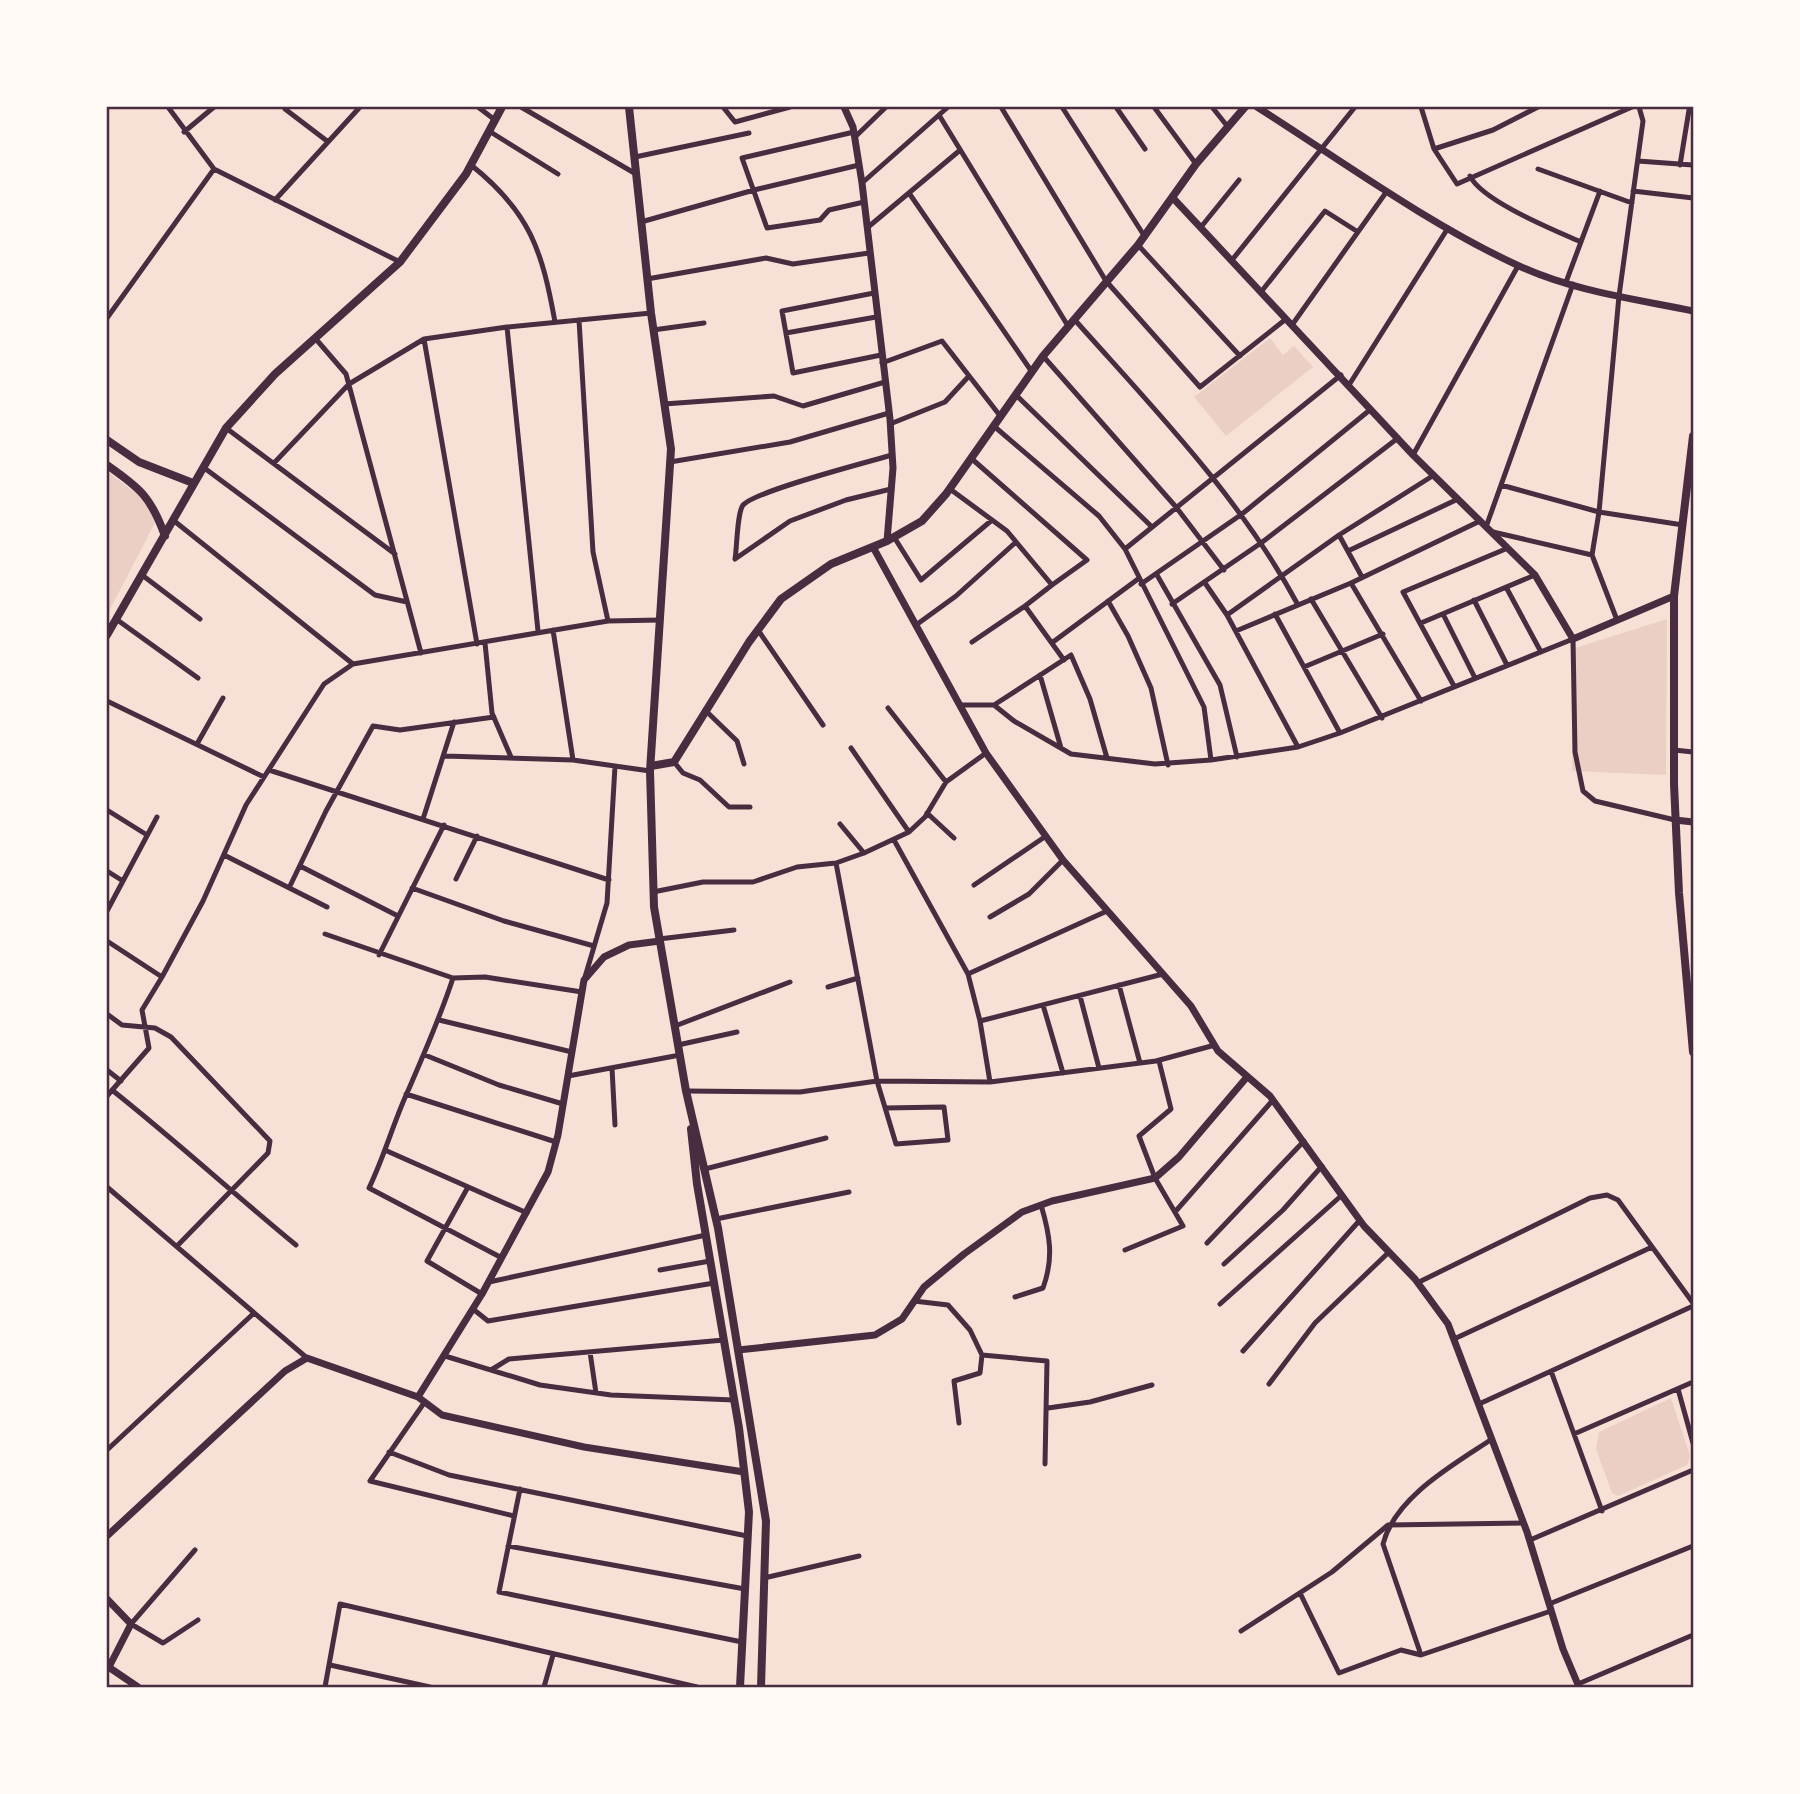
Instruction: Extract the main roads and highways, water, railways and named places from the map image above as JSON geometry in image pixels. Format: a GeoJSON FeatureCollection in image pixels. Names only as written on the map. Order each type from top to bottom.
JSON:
{"type":"FeatureCollection","features":[{"type":"Feature","properties":{"kind":"main road"},"geometry":{"type":"LineString","coordinates":[[107,635],[226,428],[275,374],[400,262],[471,165],[502,107]]}},
{"type":"Feature","properties":{"kind":"main road"},"geometry":{"type":"LineString","coordinates":[[629,107],[670,462],[651,769],[653,892],[734,1400],[749,1512],[740,1687]]}},
{"type":"Feature","properties":{"kind":"main road"},"geometry":{"type":"LineString","coordinates":[[651,769],[674,762],[705,710],[781,599],[831,564],[891,539],[922,521],[950,489],[1043,356],[1145,237],[1196,164],[1245,107]]}},
{"type":"Feature","properties":{"kind":"main road"},"geometry":{"type":"LineString","coordinates":[[1693,436],[1691,477],[1674,596],[1675,820],[1691,998],[1693,1052]]}},
{"type":"Feature","properties":{"kind":"main road"},"geometry":{"type":"LineString","coordinates":[[107,440],[149,467],[193,484]]}},
{"type":"Feature","properties":{"kind":"main road"},"geometry":{"type":"LineString","coordinates":[[107,465],[132,482],[154,505],[164,536]]}},
{"type":"Feature","properties":{"kind":"main road"},"geometry":{"type":"LineString","coordinates":[[686,1091],[716,1219],[766,1521],[761,1687]]}}]}
